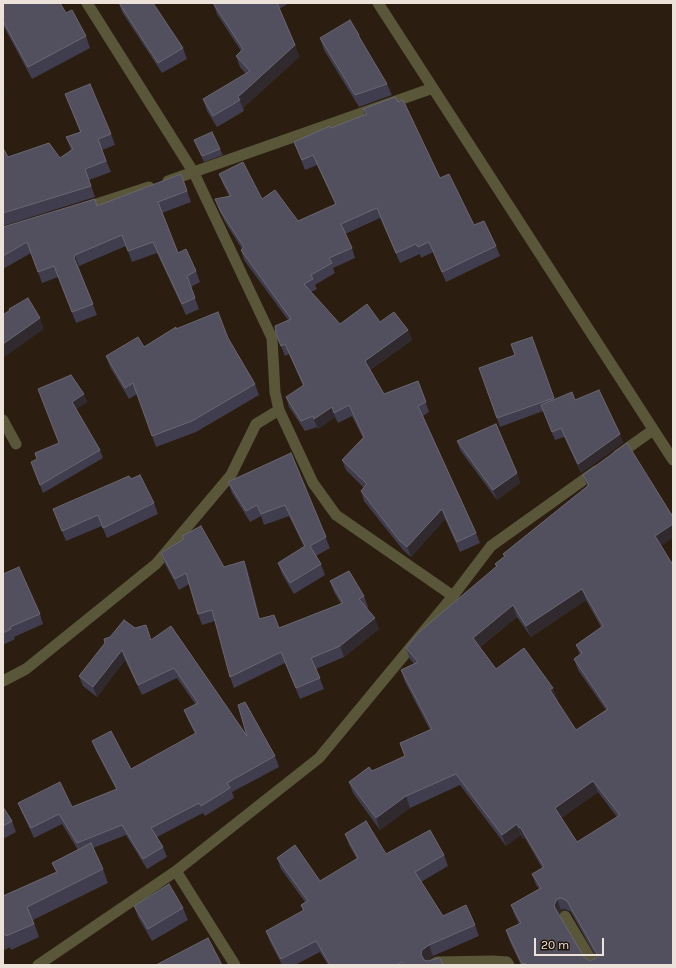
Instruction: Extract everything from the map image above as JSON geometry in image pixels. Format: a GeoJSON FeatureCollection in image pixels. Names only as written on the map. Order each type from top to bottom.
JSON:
{"type":"FeatureCollection","features":[{"type":"Feature","properties":{"kind":"street"},"geometry":{"type":"LineString","coordinates":[[87,3],[194,173],[272,338],[275,392],[279,410],[313,483],[336,515],[453,596]]}},
{"type":"Feature","properties":{"kind":"street"},"geometry":{"type":"LineString","coordinates":[[378,3],[673,460]]}},
{"type":"Feature","properties":{"kind":"street"},"geometry":{"type":"LineString","coordinates":[[76,210],[194,173],[433,88]]}},
{"type":"Feature","properties":{"kind":"street"},"geometry":{"type":"LineString","coordinates":[[3,682],[26,668],[156,564],[231,475],[256,424],[279,410]]}},
{"type":"Feature","properties":{"kind":"street"},"geometry":{"type":"LineString","coordinates":[[3,420],[16,444]]}},
{"type":"Feature","properties":{"kind":"street"},"geometry":{"type":"LineString","coordinates":[[38,965],[176,871],[319,758],[453,596],[491,546],[654,430]]}},
{"type":"Feature","properties":{"kind":"street"},"geometry":{"type":"LineString","coordinates":[[176,871],[235,965]]}},
{"type":"Feature","properties":{"kind":"street"},"geometry":{"type":"LineString","coordinates":[[565,916],[594,965]]}},
{"type":"Feature","properties":{"kind":"street"},"geometry":{"type":"LineString","coordinates":[[432,965],[438,962],[492,961],[507,962],[509,965]]}},
{"type":"Feature","properties":{"kind":"building"},"geometry":{"type":"Polygon","coordinates":[[[3,3],[60,3],[66,13],[72,10],[86,36],[28,67],[3,21],[3,3]]]}},
{"type":"Feature","properties":{"kind":"building"},"geometry":{"type":"Polygon","coordinates":[[[119,3],[153,3],[183,48],[158,63],[119,3]]]}},
{"type":"Feature","properties":{"kind":"building"},"geometry":{"type":"Polygon","coordinates":[[[213,3],[277,3],[295,45],[238,97],[240,100],[213,116],[203,99],[250,71],[236,56],[243,49],[213,3]]]}},
{"type":"Feature","properties":{"kind":"building"},"geometry":{"type":"Polygon","coordinates":[[[350,20],[387,84],[355,95],[320,38],[350,20]]]}},
{"type":"Feature","properties":{"kind":"building"},"geometry":{"type":"Polygon","coordinates":[[[90,84],[111,134],[98,139],[106,161],[85,169],[91,186],[3,213],[3,148],[8,157],[49,143],[60,158],[73,149],[66,137],[81,132],[65,94],[90,84]]]}},
{"type":"Feature","properties":{"kind":"building"},"geometry":{"type":"Polygon","coordinates":[[[395,97],[398,102],[403,100],[440,178],[449,174],[474,225],[484,221],[496,246],[442,272],[429,242],[418,247],[416,244],[396,253],[377,208],[341,224],[352,248],[329,258],[332,263],[311,275],[313,279],[304,284],[340,324],[367,304],[380,322],[394,312],[408,330],[365,361],[384,394],[418,381],[426,402],[418,406],[476,533],[457,542],[442,509],[407,547],[399,540],[361,491],[367,484],[342,460],[364,437],[349,405],[334,413],[332,407],[314,419],[313,416],[301,421],[286,397],[304,385],[285,344],[281,346],[276,334],[275,326],[291,319],[241,250],[244,247],[221,212],[215,199],[231,196],[219,174],[243,162],[262,199],[275,190],[298,221],[336,204],[313,155],[302,160],[294,142],[330,126],[331,128],[367,114],[363,109],[395,97]]]}},
{"type":"Feature","properties":{"kind":"building"},"geometry":{"type":"Polygon","coordinates":[[[212,132],[220,149],[202,156],[194,140],[212,132]]]}},
{"type":"Feature","properties":{"kind":"building"},"geometry":{"type":"Polygon","coordinates":[[[181,174],[187,191],[158,202],[178,253],[186,249],[196,271],[187,276],[195,298],[182,304],[153,242],[128,251],[122,235],[75,255],[74,258],[93,304],[72,312],[54,266],[38,272],[27,242],[3,256],[3,227],[95,199],[97,206],[181,174]]]}},
{"type":"Feature","properties":{"kind":"building"},"geometry":{"type":"Polygon","coordinates":[[[28,298],[40,318],[3,344],[3,315],[10,310],[9,309],[28,298]]]}},
{"type":"Feature","properties":{"kind":"building"},"geometry":{"type":"Polygon","coordinates":[[[218,312],[228,338],[255,384],[192,421],[152,436],[133,383],[125,388],[106,356],[138,337],[144,347],[176,327],[176,329],[218,312]]]}},
{"type":"Feature","properties":{"kind":"building"},"geometry":{"type":"Polygon","coordinates":[[[532,337],[554,398],[497,418],[479,368],[515,355],[511,344],[532,337]]]}},
{"type":"Feature","properties":{"kind":"building"},"geometry":{"type":"Polygon","coordinates":[[[71,375],[84,394],[72,402],[100,450],[40,485],[31,462],[37,459],[35,453],[59,443],[38,389],[71,375]]]}},
{"type":"Feature","properties":{"kind":"building"},"geometry":{"type":"Polygon","coordinates":[[[599,390],[620,434],[578,464],[561,428],[552,432],[541,405],[572,392],[575,400],[599,390]]]}},
{"type":"Feature","properties":{"kind":"building"},"geometry":{"type":"Polygon","coordinates":[[[496,424],[517,473],[493,490],[457,441],[496,424]]]}},
{"type":"Feature","properties":{"kind":"building"},"geometry":{"type":"Polygon","coordinates":[[[627,443],[673,517],[673,524],[655,536],[673,565],[673,965],[522,964],[506,930],[521,923],[511,905],[541,888],[532,874],[544,867],[520,827],[519,828],[517,824],[502,835],[456,774],[406,796],[376,818],[349,782],[369,767],[372,771],[405,756],[400,743],[432,729],[401,670],[418,662],[406,648],[419,632],[497,566],[495,564],[505,556],[503,554],[589,485],[583,475],[627,443]],[[582,589],[526,626],[513,605],[473,638],[496,669],[524,648],[553,688],[550,690],[576,730],[608,709],[574,659],[582,653],[576,645],[603,626],[582,589]],[[593,781],[555,808],[577,842],[620,815],[593,781]],[[561,898],[557,899],[554,905],[555,908],[584,957],[590,961],[596,958],[597,954],[567,901],[561,898]]]}},
{"type":"Feature","properties":{"kind":"building"},"geometry":{"type":"Polygon","coordinates":[[[291,453],[326,537],[310,546],[321,564],[290,583],[278,563],[305,546],[285,505],[261,514],[257,505],[246,511],[228,482],[291,453]]]}},
{"type":"Feature","properties":{"kind":"building"},"geometry":{"type":"Polygon","coordinates":[[[140,475],[154,503],[103,528],[98,515],[62,531],[53,509],[129,476],[131,479],[140,475]]]}},
{"type":"Feature","properties":{"kind":"building"},"geometry":{"type":"Polygon","coordinates":[[[201,526],[224,567],[244,561],[259,619],[274,615],[279,628],[343,603],[330,581],[349,571],[364,596],[359,599],[375,618],[340,646],[311,658],[320,678],[296,688],[281,652],[230,677],[212,610],[198,614],[186,573],[175,579],[161,553],[184,539],[182,536],[201,526]]]}},
{"type":"Feature","properties":{"kind":"building"},"geometry":{"type":"Polygon","coordinates":[[[19,567],[40,614],[10,627],[11,629],[3,633],[3,574],[19,567]]]}},
{"type":"Feature","properties":{"kind":"building"},"geometry":{"type":"Polygon","coordinates":[[[124,620],[135,628],[146,625],[151,640],[171,626],[247,736],[238,705],[245,702],[275,756],[227,783],[230,788],[201,806],[199,803],[151,828],[163,847],[143,859],[122,825],[77,843],[59,814],[31,828],[18,803],[60,782],[72,807],[117,789],[92,741],[111,731],[131,769],[196,733],[184,710],[198,703],[174,668],[138,685],[122,650],[93,687],[79,676],[105,643],[104,639],[110,637],[124,620]]]}},
{"type":"Feature","properties":{"kind":"building"},"geometry":{"type":"Polygon","coordinates":[[[3,807],[12,821],[3,826],[3,807]]]}},
{"type":"Feature","properties":{"kind":"building"},"geometry":{"type":"Polygon","coordinates":[[[366,821],[386,854],[430,830],[444,855],[415,872],[443,916],[466,905],[475,925],[429,945],[422,950],[421,954],[424,960],[428,961],[440,958],[443,965],[404,965],[402,962],[397,965],[330,965],[316,941],[281,959],[266,931],[304,910],[301,905],[308,901],[277,858],[295,845],[320,881],[358,858],[345,834],[366,821]]]}},
{"type":"Feature","properties":{"kind":"building"},"geometry":{"type":"Polygon","coordinates":[[[91,843],[103,869],[27,907],[34,924],[6,936],[5,934],[3,935],[3,896],[57,872],[52,863],[91,843]]]}},
{"type":"Feature","properties":{"kind":"building"},"geometry":{"type":"Polygon","coordinates":[[[169,884],[183,908],[148,929],[134,906],[169,884]]]}},
{"type":"Feature","properties":{"kind":"building"},"geometry":{"type":"Polygon","coordinates":[[[208,938],[222,965],[156,965],[208,938]]]}}]}
